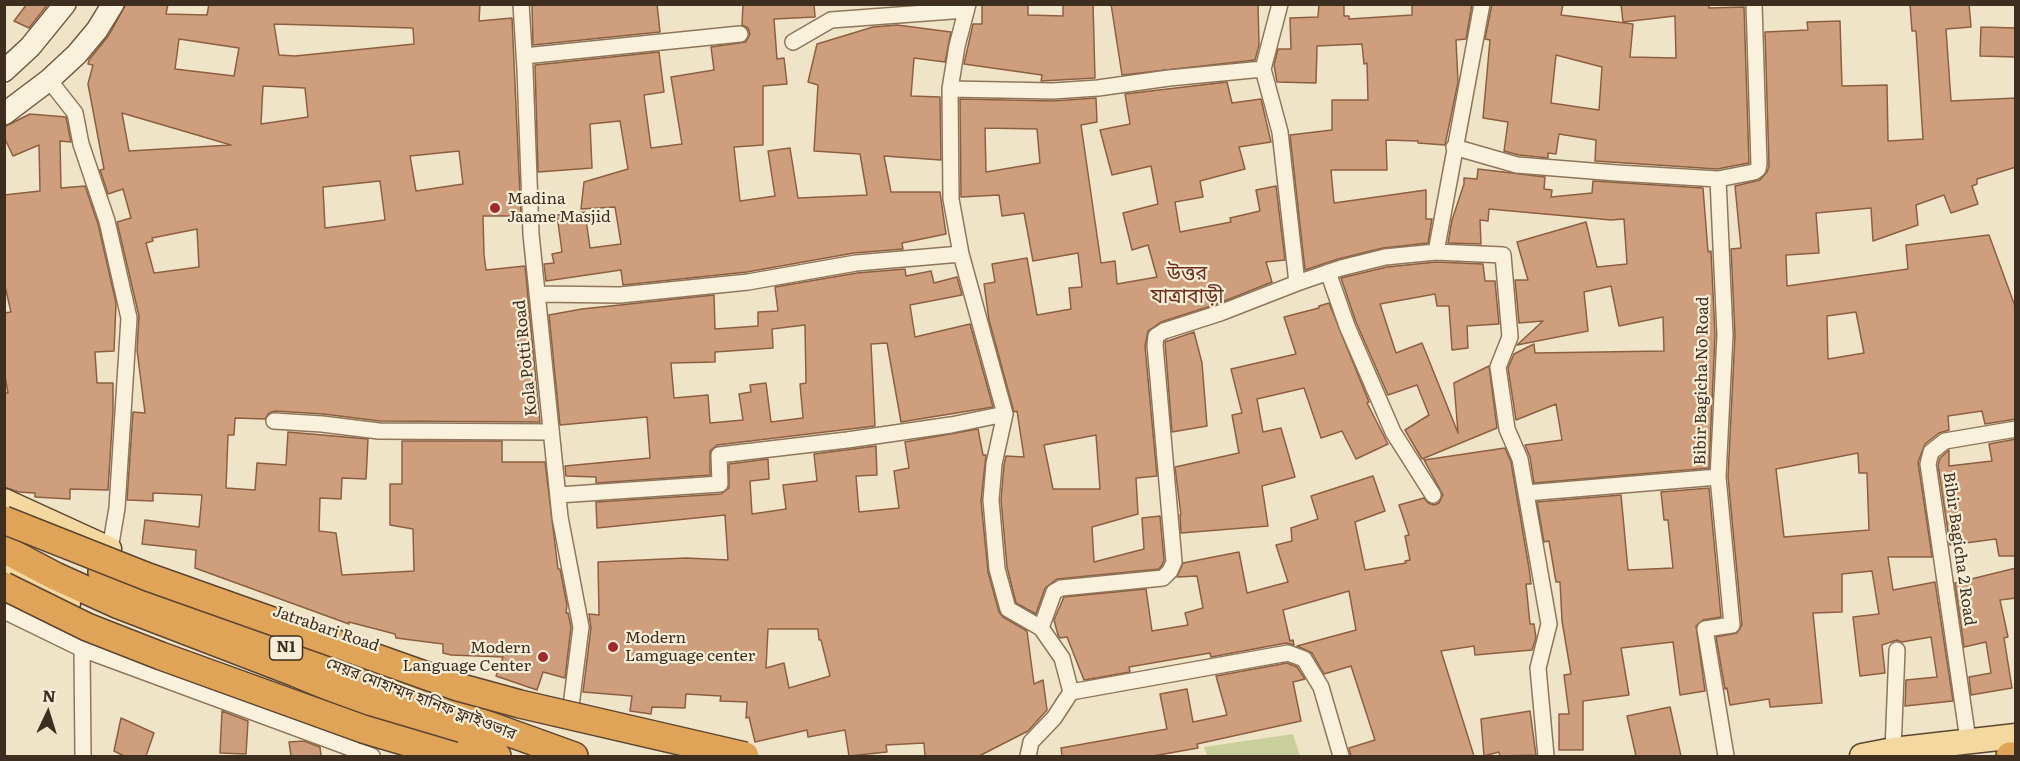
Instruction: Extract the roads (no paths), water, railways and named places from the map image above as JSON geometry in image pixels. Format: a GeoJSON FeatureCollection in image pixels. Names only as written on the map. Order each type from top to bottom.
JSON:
{"type":"FeatureCollection","features":[{"type":"Feature","properties":{"kind":"highway","name":"মেয়র মোহাম্মদ হানিফ ফ্লাইওভার"},"geometry":{"type":"LineString","coordinates":[[4,521],[76,560],[160,598],[388,689],[574,756]]}},
{"type":"Feature","properties":{"kind":"highway"},"geometry":{"type":"LineString","coordinates":[[4,521],[148,577],[459,687],[520,704],[745,756]]}},
{"type":"Feature","properties":{"kind":"highway","name":"মেয়র মোহাম্মদ হানিফ ফ্লাইওভার"},"geometry":{"type":"LineString","coordinates":[[4,549],[55,576],[119,605],[496,756]]}},
{"type":"Feature","properties":{"kind":"highway"},"geometry":{"type":"LineString","coordinates":[[4,586],[87,627],[160,657],[363,729],[454,756]]}},
{"type":"Feature","properties":{"kind":"highway"},"geometry":{"type":"LineString","coordinates":[[2010,756],[2016,756]]}},
{"type":"Feature","properties":{"kind":"main road"},"geometry":{"type":"LineString","coordinates":[[32,93],[6,69],[30,47],[65,4]]}},
{"type":"Feature","properties":{"kind":"main road"},"geometry":{"type":"LineString","coordinates":[[4,114],[49,80],[77,54],[97,30],[113,4]]}},
{"type":"Feature","properties":{"kind":"main road","name":"Jatrabari Road"},"geometry":{"type":"LineString","coordinates":[[4,501],[110,549],[206,587],[401,655],[571,706],[686,756]]}},
{"type":"Feature","properties":{"kind":"main road"},"geometry":{"type":"LineString","coordinates":[[4,570],[85,612],[144,638],[448,756]]}},
{"type":"Feature","properties":{"kind":"main road"},"geometry":{"type":"LineString","coordinates":[[1862,756],[2016,735]]}},
{"type":"Feature","properties":{"kind":"street","name":"Kola Potti Road"},"geometry":{"type":"LineString","coordinates":[[521,4],[531,234],[558,495],[581,627],[571,706]]}},
{"type":"Feature","properties":{"kind":"street"},"geometry":{"type":"LineString","coordinates":[[1280,4],[1263,69],[1280,132],[1297,282]]}},
{"type":"Feature","properties":{"kind":"street"},"geometry":{"type":"LineString","coordinates":[[1436,252],[1482,4]]}},
{"type":"Feature","properties":{"kind":"street"},"geometry":{"type":"LineString","coordinates":[[1454,147],[1517,165],[1718,178],[1754,172],[1758,169],[1759,164],[1754,4]]}},
{"type":"Feature","properties":{"kind":"street"},"geometry":{"type":"LineString","coordinates":[[793,42],[831,20],[967,7],[950,88],[951,199],[961,255],[1005,414],[994,464],[991,500],[997,569],[1008,609],[1041,628],[1062,658],[1071,692]]}},
{"type":"Feature","properties":{"kind":"street"},"geometry":{"type":"LineString","coordinates":[[524,56],[740,34]]}},
{"type":"Feature","properties":{"kind":"street"},"geometry":{"type":"LineString","coordinates":[[950,88],[1053,91],[1263,69]]}},
{"type":"Feature","properties":{"kind":"street"},"geometry":{"type":"LineString","coordinates":[[49,80],[75,113],[81,144],[107,221],[129,318],[117,508],[110,549]]}},
{"type":"Feature","properties":{"kind":"street","name":"Bibir Bagicha No Road"},"geometry":{"type":"LineString","coordinates":[[1526,493],[1718,477],[1725,335],[1718,178]]}},
{"type":"Feature","properties":{"kind":"street"},"geometry":{"type":"LineString","coordinates":[[1041,628],[1054,592],[1061,588],[1163,578],[1170,571],[1174,562],[1156,336],[1164,331],[1220,313],[1297,282],[1385,257],[1436,252],[1503,255],[1510,337],[1498,367],[1507,429],[1520,459],[1549,624],[1538,668],[1546,756]]}},
{"type":"Feature","properties":{"kind":"street"},"geometry":{"type":"LineString","coordinates":[[537,294],[632,294],[748,282],[856,263],[961,255]]}},
{"type":"Feature","properties":{"kind":"street"},"geometry":{"type":"LineString","coordinates":[[1328,272],[1347,326],[1393,432],[1433,495]]}},
{"type":"Feature","properties":{"kind":"street"},"geometry":{"type":"LineString","coordinates":[[558,495],[720,484],[719,455],[847,440],[951,425],[1005,414]]}},
{"type":"Feature","properties":{"kind":"street"},"geometry":{"type":"LineString","coordinates":[[274,421],[379,431],[551,432]]}},
{"type":"Feature","properties":{"kind":"street","name":"Bibir Bagicha 2 Road"},"geometry":{"type":"LineString","coordinates":[[1968,740],[1928,464],[1931,452],[1945,441],[2016,429]]}},
{"type":"Feature","properties":{"kind":"street"},"geometry":{"type":"LineString","coordinates":[[1718,477],[1732,625],[1705,629],[1726,756]]}},
{"type":"Feature","properties":{"kind":"street"},"geometry":{"type":"LineString","coordinates":[[4,611],[82,649],[372,756]]}},
{"type":"Feature","properties":{"kind":"street"},"geometry":{"type":"LineString","coordinates":[[82,649],[83,756]]}},
{"type":"Feature","properties":{"kind":"street"},"geometry":{"type":"LineString","coordinates":[[1893,750],[1897,650]]}},
{"type":"Feature","properties":{"kind":"street"},"geometry":{"type":"LineString","coordinates":[[1028,756],[1031,742],[1054,718],[1071,692],[1288,652],[1304,658],[1321,687],[1341,756]]}},
{"type":"Feature","properties":{"kind":"place","name":"Madina Jaame Masjid"},"geometry":{"type":"Point","coordinates":[495,208]}},
{"type":"Feature","properties":{"kind":"place","name":"Modern Lamguage center"},"geometry":{"type":"Point","coordinates":[613,647]}},
{"type":"Feature","properties":{"kind":"place","name":"Modern Language Center"},"geometry":{"type":"Point","coordinates":[543,657]}},
{"type":"Feature","properties":{"kind":"district","name":"উত্তর যাত্রাবাড়ী"},"geometry":{"type":"Point","coordinates":[1187,286]}}]}
